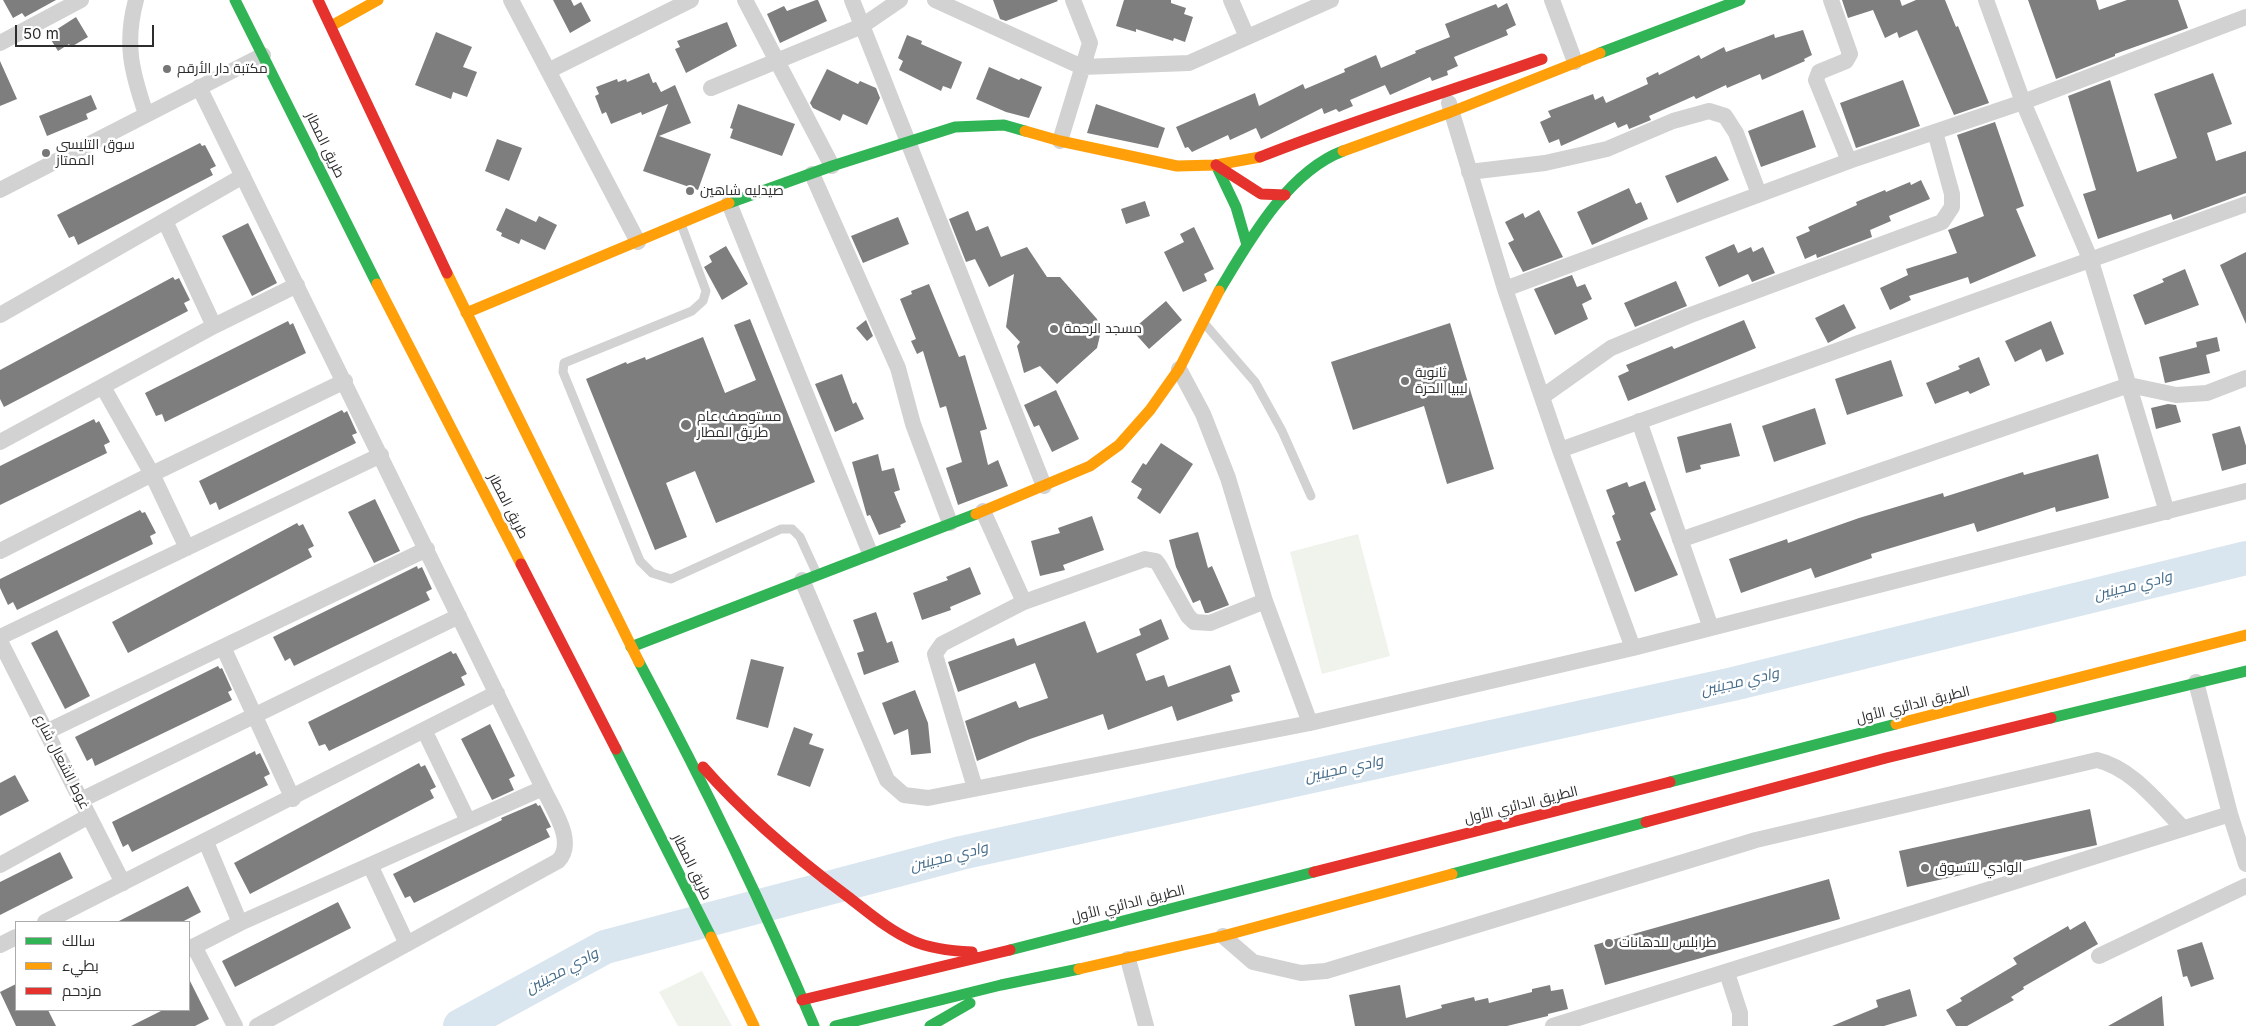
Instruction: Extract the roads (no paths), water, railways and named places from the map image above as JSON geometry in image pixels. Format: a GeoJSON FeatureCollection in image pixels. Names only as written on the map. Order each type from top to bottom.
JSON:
{"type":"FeatureCollection","features":[{"type":"Feature","properties":{"kind":"main road","name":"طريق المطار"},"geometry":{"type":"LineString","coordinates":[[234,0],[680,874],[720,962],[754,1026]]}},
{"type":"Feature","properties":{"kind":"main road"},"geometry":{"type":"LineString","coordinates":[[318,0],[466,313],[631,647],[680,739],[784,955],[814,1026]]}},
{"type":"Feature","properties":{"kind":"main road"},"geometry":{"type":"LineString","coordinates":[[331,26],[378,0]]}},
{"type":"Feature","properties":{"kind":"main road"},"geometry":{"type":"LineString","coordinates":[[466,313],[729,203],[832,166],[954,127],[1004,125],[1060,141],[1177,166],[1216,165],[1254,159],[1325,131],[1446,94],[1568,52],[1740,0]]}},
{"type":"Feature","properties":{"kind":"main road"},"geometry":{"type":"LineString","coordinates":[[631,647],[870,553],[983,511],[1090,466],[1118,445],[1150,410],[1179,369],[1202,321],[1247,245],[1292,186],[1317,166],[1338,153],[1451,112],[1568,52]]}},
{"type":"Feature","properties":{"kind":"main road"},"geometry":{"type":"LineString","coordinates":[[1216,165],[1261,194],[1285,195]]}},
{"type":"Feature","properties":{"kind":"main road"},"geometry":{"type":"LineString","coordinates":[[1216,165],[1236,207],[1247,245]]}},
{"type":"Feature","properties":{"kind":"main road","name":"الطريق الدائري الأول"},"geometry":{"type":"LineString","coordinates":[[802,1000],[998,953],[2246,635]]}},
{"type":"Feature","properties":{"kind":"main road"},"geometry":{"type":"LineString","coordinates":[[835,1026],[1002,985],[1128,959],[1222,936],[1745,795],[2246,671]]}},
{"type":"Feature","properties":{"kind":"main road"},"geometry":{"type":"LineString","coordinates":[[680,739],[726,794],[791,855],[889,928],[913,941],[940,950],[998,953]]}},
{"type":"Feature","properties":{"kind":"main road"},"geometry":{"type":"LineString","coordinates":[[930,1026],[1002,985]]}},
{"type":"Feature","properties":{"kind":"street"},"geometry":{"type":"LineString","coordinates":[[0,43],[81,0]]}},
{"type":"Feature","properties":{"kind":"street"},"geometry":{"type":"LineString","coordinates":[[136,0],[129,50],[135,83],[146,114]]}},
{"type":"Feature","properties":{"kind":"street"},"geometry":{"type":"LineString","coordinates":[[511,0],[638,242]]}},
{"type":"Feature","properties":{"kind":"street"},"geometry":{"type":"LineString","coordinates":[[548,71],[690,0]]}},
{"type":"Feature","properties":{"kind":"street"},"geometry":{"type":"LineString","coordinates":[[745,0],[832,166]]}},
{"type":"Feature","properties":{"kind":"street"},"geometry":{"type":"LineString","coordinates":[[852,0],[1044,486]]}},
{"type":"Feature","properties":{"kind":"street"},"geometry":{"type":"LineString","coordinates":[[711,88],[862,26],[900,0]]}},
{"type":"Feature","properties":{"kind":"street"},"geometry":{"type":"LineString","coordinates":[[935,0],[1082,67],[1189,63],[1331,0]]}},
{"type":"Feature","properties":{"kind":"street"},"geometry":{"type":"LineString","coordinates":[[1060,141],[1090,43],[1072,0]]}},
{"type":"Feature","properties":{"kind":"street"},"geometry":{"type":"LineString","coordinates":[[1230,0],[1247,37]]}},
{"type":"Feature","properties":{"kind":"street"},"geometry":{"type":"LineString","coordinates":[[1552,0],[1568,52]]}},
{"type":"Feature","properties":{"kind":"street"},"geometry":{"type":"LineString","coordinates":[[1831,0],[1850,54],[1846,61],[1819,72],[1816,80],[1849,161]]}},
{"type":"Feature","properties":{"kind":"street"},"geometry":{"type":"LineString","coordinates":[[1986,0],[2023,102],[2091,261],[2167,512]]}},
{"type":"Feature","properties":{"kind":"street"},"geometry":{"type":"LineString","coordinates":[[1505,289],[1849,161],[2023,102],[2246,17]]}},
{"type":"Feature","properties":{"kind":"street"},"geometry":{"type":"LineString","coordinates":[[0,190],[263,54]]}},
{"type":"Feature","properties":{"kind":"street"},"geometry":{"type":"LineString","coordinates":[[199,87],[427,549],[543,788],[566,840],[564,856],[558,861],[257,1026]]}},
{"type":"Feature","properties":{"kind":"street"},"geometry":{"type":"LineString","coordinates":[[1446,94],[1505,289],[1560,450],[1634,648]]}},
{"type":"Feature","properties":{"kind":"street"},"geometry":{"type":"LineString","coordinates":[[1469,172],[1544,163],[1607,149],[1673,120],[1709,111],[1724,116],[1736,133],[1759,194]]}},
{"type":"Feature","properties":{"kind":"street"},"geometry":{"type":"LineString","coordinates":[[1542,397],[1611,348],[1688,316],[1942,222],[1952,206],[1952,194],[1935,132]]}},
{"type":"Feature","properties":{"kind":"street"},"geometry":{"type":"LineString","coordinates":[[812,174],[898,368],[914,424],[950,523]]}},
{"type":"Feature","properties":{"kind":"street"},"geometry":{"type":"LineString","coordinates":[[0,315],[243,176]]}},
{"type":"Feature","properties":{"kind":"street"},"geometry":{"type":"LineString","coordinates":[[729,203],[870,553]]}},
{"type":"Feature","properties":{"kind":"street"},"geometry":{"type":"LineString","coordinates":[[1560,450],[2246,204]]}},
{"type":"Feature","properties":{"kind":"street"},"geometry":{"type":"LineString","coordinates":[[165,221],[214,326]]}},
{"type":"Feature","properties":{"kind":"street"},"geometry":{"type":"LineString","coordinates":[[0,442],[214,326],[298,285]]}},
{"type":"Feature","properties":{"kind":"street"},"geometry":{"type":"LineString","coordinates":[[1179,369],[1203,414],[1228,478],[1266,601],[1310,724]]}},
{"type":"Feature","properties":{"kind":"street"},"geometry":{"type":"LineString","coordinates":[[1680,540],[2129,385],[2176,395],[2207,393],[2246,378]]}},
{"type":"Feature","properties":{"kind":"street"},"geometry":{"type":"LineString","coordinates":[[0,551],[152,474],[345,381]]}},
{"type":"Feature","properties":{"kind":"street"},"geometry":{"type":"LineString","coordinates":[[103,387],[152,474],[187,548]]}},
{"type":"Feature","properties":{"kind":"street"},"geometry":{"type":"LineString","coordinates":[[1639,421],[1711,628]]}},
{"type":"Feature","properties":{"kind":"street"},"geometry":{"type":"LineString","coordinates":[[0,638],[381,455]]}},
{"type":"Feature","properties":{"kind":"street"},"geometry":{"type":"LineString","coordinates":[[809,577],[887,780],[904,795],[928,798],[1310,724],[1634,648],[2167,512],[2246,490]]}},
{"type":"Feature","properties":{"kind":"street"},"geometry":{"type":"LineString","coordinates":[[983,511],[1024,602]]}},
{"type":"Feature","properties":{"kind":"street"},"geometry":{"type":"LineString","coordinates":[[46,732],[427,549]]}},
{"type":"Feature","properties":{"kind":"street"},"geometry":{"type":"LineString","coordinates":[[975,788],[935,654],[942,644],[1024,602],[1145,559],[1156,561],[1188,616],[1194,622],[1210,623],[1266,601]]}},
{"type":"Feature","properties":{"kind":"street"},"geometry":{"type":"LineString","coordinates":[[81,800],[459,616]]}},
{"type":"Feature","properties":{"kind":"street","name":"غوط الشعال شارع"},"geometry":{"type":"LineString","coordinates":[[0,642],[123,884]]}},
{"type":"Feature","properties":{"kind":"street"},"geometry":{"type":"LineString","coordinates":[[223,646],[293,799]]}},
{"type":"Feature","properties":{"kind":"street"},"geometry":{"type":"LineString","coordinates":[[2196,682],[2230,814],[2246,864]]}},
{"type":"Feature","properties":{"kind":"street"},"geometry":{"type":"LineString","coordinates":[[47,921],[293,799],[497,693]]}},
{"type":"Feature","properties":{"kind":"street"},"geometry":{"type":"LineString","coordinates":[[425,732],[468,821]]}},
{"type":"Feature","properties":{"kind":"street"},"geometry":{"type":"LineString","coordinates":[[1222,936],[1253,962],[1301,972],[1326,971],[1756,840],[2097,760],[2113,764],[2136,782],[2183,828]]}},
{"type":"Feature","properties":{"kind":"street"},"geometry":{"type":"LineString","coordinates":[[235,1026],[191,948],[240,923],[543,788]]}},
{"type":"Feature","properties":{"kind":"street"},"geometry":{"type":"LineString","coordinates":[[1553,1026],[2230,814]]}},
{"type":"Feature","properties":{"kind":"street"},"geometry":{"type":"LineString","coordinates":[[0,865],[89,816]]}},
{"type":"Feature","properties":{"kind":"street"},"geometry":{"type":"LineString","coordinates":[[206,842],[240,923]]}},
{"type":"Feature","properties":{"kind":"street"},"geometry":{"type":"LineString","coordinates":[[370,865],[407,944]]}},
{"type":"Feature","properties":{"kind":"street"},"geometry":{"type":"LineString","coordinates":[[2099,956],[2246,886]]}},
{"type":"Feature","properties":{"kind":"street"},"geometry":{"type":"LineString","coordinates":[[0,945],[15,938]]}},
{"type":"Feature","properties":{"kind":"street"},"geometry":{"type":"LineString","coordinates":[[1128,959],[1146,1026]]}},
{"type":"Feature","properties":{"kind":"street"},"geometry":{"type":"LineString","coordinates":[[1727,973],[1740,1014],[1740,1026]]}},
{"type":"Feature","properties":{"kind":"lane"},"geometry":{"type":"LineString","coordinates":[[680,224],[706,291],[704,301],[692,311],[564,363],[563,372],[640,561],[652,573],[671,579],[780,529],[792,529],[800,537],[809,577]]}},
{"type":"Feature","properties":{"kind":"lane"},"geometry":{"type":"LineString","coordinates":[[1202,321],[1255,382],[1282,431],[1311,496]]}},
{"type":"Feature","properties":{"kind":"waterway","name":"وادي مجينين"},"geometry":{"type":"LineString","coordinates":[[460,1026],[605,947],[961,853],[1733,684],[2246,558]]}},
{"type":"Feature","properties":{"kind":"place","name":"مكتبة دار الأرقم"},"geometry":{"type":"Point","coordinates":[167,69]}},
{"type":"Feature","properties":{"kind":"place","name":"سوق التليسي الممتاز"},"geometry":{"type":"Point","coordinates":[46,153]}},
{"type":"Feature","properties":{"kind":"place","name":"صيدليه شاهين"},"geometry":{"type":"Point","coordinates":[690,191]}},
{"type":"Feature","properties":{"kind":"place","name":"مسجد الرحمة"},"geometry":{"type":"Point","coordinates":[1054,329]}},
{"type":"Feature","properties":{"kind":"place","name":"ثانوية ليبيا الحرة"},"geometry":{"type":"Point","coordinates":[1405,381]}},
{"type":"Feature","properties":{"kind":"place","name":"مستوصف عام طريق المطار"},"geometry":{"type":"Point","coordinates":[686,425]}},
{"type":"Feature","properties":{"kind":"place","name":"الوادي للتسوق"},"geometry":{"type":"Point","coordinates":[1925,868]}},
{"type":"Feature","properties":{"kind":"place","name":"طرابلس للدهانات"},"geometry":{"type":"Point","coordinates":[1609,943]}}]}
